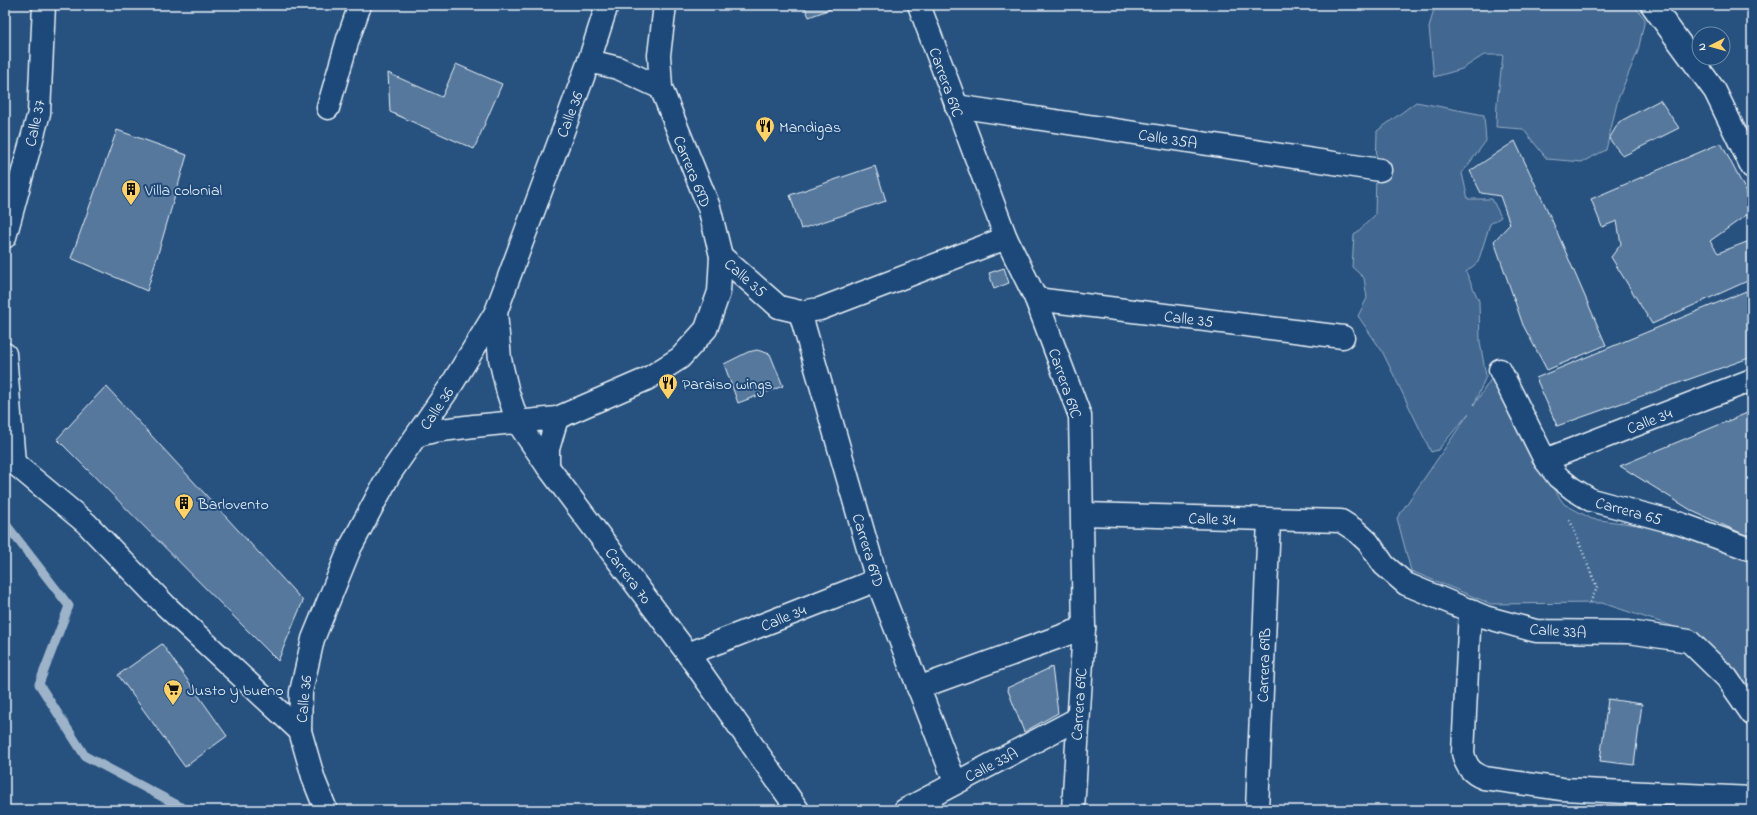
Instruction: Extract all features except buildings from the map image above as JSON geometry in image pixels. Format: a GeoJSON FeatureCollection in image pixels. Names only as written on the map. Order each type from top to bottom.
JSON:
{"type":"FeatureCollection","features":[{"type":"Feature","properties":{"kind":"street","name":"Calle 37"},"geometry":{"type":"LineString","coordinates":[[5,237],[39,113],[44,5]]}},
{"type":"Feature","properties":{"kind":"street"},"geometry":{"type":"LineString","coordinates":[[328,108],[348,39],[360,5]]}},
{"type":"Feature","properties":{"kind":"street","name":"Calle 36"},"geometry":{"type":"LineString","coordinates":[[326,810],[314,780],[300,731],[301,692],[313,639],[350,548],[389,475],[452,384],[496,312],[589,61],[607,5]]}},
{"type":"Feature","properties":{"kind":"street"},"geometry":{"type":"LineString","coordinates":[[589,61],[618,68],[661,88],[659,55],[665,5]]}},
{"type":"Feature","properties":{"kind":"street","name":"Carrera 69C"},"geometry":{"type":"LineString","coordinates":[[919,5],[1006,238],[1036,299],[1080,416],[1084,628],[1072,810]]}},
{"type":"Feature","properties":{"kind":"street"},"geometry":{"type":"LineString","coordinates":[[1652,5],[1715,91],[1752,167]]}},
{"type":"Feature","properties":{"kind":"street","name":"Carrera 69D"},"geometry":{"type":"LineString","coordinates":[[661,88],[709,208],[721,256]]}},
{"type":"Feature","properties":{"kind":"street","name":"Calle 35A"},"geometry":{"type":"LineString","coordinates":[[956,106],[1380,170]]}},
{"type":"Feature","properties":{"kind":"street","name":"Calle 35"},"geometry":{"type":"LineString","coordinates":[[721,256],[779,307],[800,312],[820,309],[1006,238]]}},
{"type":"Feature","properties":{"kind":"street","name":"Calle 35"},"geometry":{"type":"LineString","coordinates":[[518,423],[557,418],[648,379],[680,358],[706,329],[719,292],[721,256]]}},
{"type":"Feature","properties":{"kind":"street","name":"Calle 35"},"geometry":{"type":"LineString","coordinates":[[1036,299],[1343,336]]}},
{"type":"Feature","properties":{"kind":"street","name":"Carrera 70"},"geometry":{"type":"LineString","coordinates":[[496,312],[500,359],[508,393],[518,423],[548,467],[688,654],[798,810]]}},
{"type":"Feature","properties":{"kind":"street","name":"Carrera 69D"},"geometry":{"type":"LineString","coordinates":[[800,312],[877,580],[955,782]]}},
{"type":"Feature","properties":{"kind":"street"},"geometry":{"type":"LineString","coordinates":[[5,354],[9,462],[86,523],[166,606],[300,731]]}},
{"type":"Feature","properties":{"kind":"street","name":"Carrera 65"},"geometry":{"type":"LineString","coordinates":[[1500,370],[1545,460],[1558,476],[1573,489],[1591,500],[1681,524],[1752,550]]}},
{"type":"Feature","properties":{"kind":"street","name":"Calle 34"},"geometry":{"type":"LineString","coordinates":[[1545,460],[1752,380]]}},
{"type":"Feature","properties":{"kind":"street"},"geometry":{"type":"LineString","coordinates":[[548,467],[548,449],[557,418]]}},
{"type":"Feature","properties":{"kind":"street"},"geometry":{"type":"LineString","coordinates":[[418,435],[453,428],[518,423]]}},
{"type":"Feature","properties":{"kind":"street","name":"Calle 34"},"geometry":{"type":"LineString","coordinates":[[1083,514],[1341,521]]}},
{"type":"Feature","properties":{"kind":"street","name":"Carrera 69B"},"geometry":{"type":"LineString","coordinates":[[1257,810],[1269,520]]}},
{"type":"Feature","properties":{"kind":"street","name":"Calle 33A"},"geometry":{"type":"LineString","coordinates":[[1341,521],[1355,530],[1368,542],[1384,565],[1406,584],[1485,617],[1536,631],[1629,632],[1689,642],[1727,678],[1752,714]]}},
{"type":"Feature","properties":{"kind":"street","name":"Calle 34"},"geometry":{"type":"LineString","coordinates":[[688,654],[877,580]]}},
{"type":"Feature","properties":{"kind":"street"},"geometry":{"type":"LineString","coordinates":[[1470,610],[1462,753],[1468,769],[1475,775],[1484,778],[1562,789],[1752,798]]}},
{"type":"Feature","properties":{"kind":"street"},"geometry":{"type":"LineString","coordinates":[[918,688],[1084,628]]}},
{"type":"Feature","properties":{"kind":"street","name":"Calle 33A"},"geometry":{"type":"LineString","coordinates":[[905,810],[955,782],[1077,719]]}},
{"type":"Feature","properties":{"kind":"path"},"geometry":{"type":"LineString","coordinates":[[1573,489],[1564,504],[1597,588],[1575,632]]}},
{"type":"Feature","properties":{"kind":"shaded area"},"geometry":{"type":"Polygon","coordinates":[[[1435,5],[1633,5],[1645,19],[1638,51],[1618,99],[1606,150],[1582,162],[1547,159],[1523,129],[1496,127],[1497,103],[1503,55],[1484,55],[1462,69],[1434,77],[1429,28],[1435,5]]]}},
{"type":"Feature","properties":{"kind":"shaded area"},"geometry":{"type":"Polygon","coordinates":[[[1416,102],[1484,115],[1486,141],[1462,173],[1468,199],[1492,199],[1501,217],[1490,224],[1478,262],[1466,272],[1479,301],[1480,342],[1486,376],[1474,405],[1491,379],[1539,468],[1564,504],[1592,519],[1669,529],[1752,560],[1752,697],[1693,633],[1602,603],[1491,604],[1411,571],[1397,518],[1469,413],[1438,450],[1431,452],[1382,351],[1358,316],[1367,298],[1364,278],[1352,267],[1354,235],[1375,215],[1377,131],[1416,102]]]}},
{"type":"Feature","properties":{"kind":"waterway"},"geometry":{"type":"LineString","coordinates":[[5,523],[69,606],[39,684],[85,756],[187,810]]}},
{"type":"Feature","properties":{"kind":"place","name":"Mandigas"},"geometry":{"type":"Point","coordinates":[765,143]}},
{"type":"Feature","properties":{"kind":"place","name":"Villa colonial"},"geometry":{"type":"Point","coordinates":[131,206]}},
{"type":"Feature","properties":{"kind":"place","name":"Paraiso wings"},"geometry":{"type":"Point","coordinates":[668,400]}},
{"type":"Feature","properties":{"kind":"place","name":"Barlovento"},"geometry":{"type":"Point","coordinates":[184,520]}},
{"type":"Feature","properties":{"kind":"place","name":"Justo y bueno"},"geometry":{"type":"Point","coordinates":[173,706]}}]}
